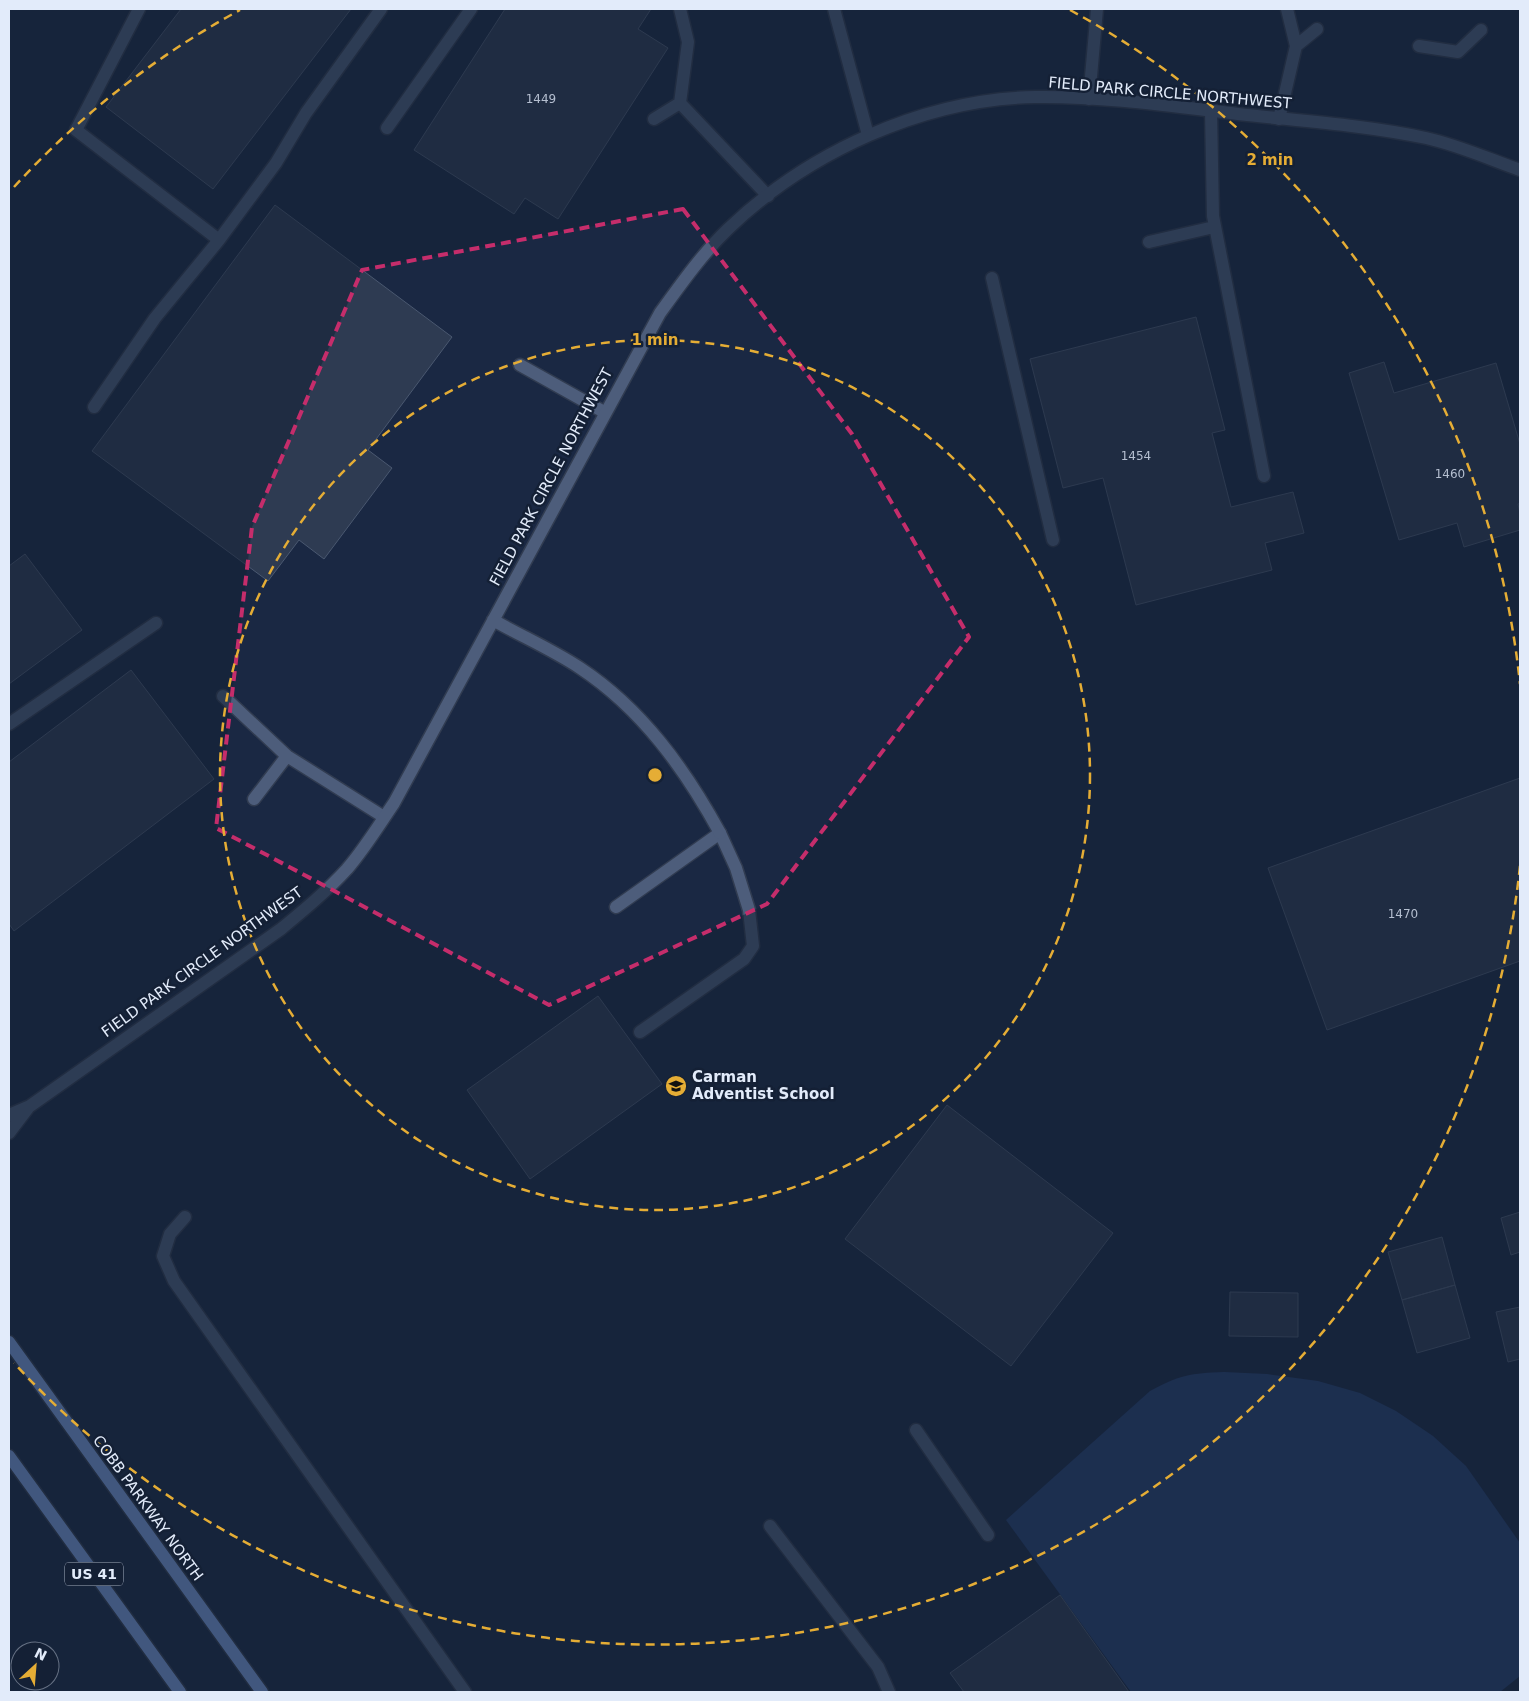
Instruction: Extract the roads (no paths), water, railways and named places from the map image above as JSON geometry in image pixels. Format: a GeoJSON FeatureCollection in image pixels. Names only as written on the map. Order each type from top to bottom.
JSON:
{"type":"FeatureCollection","features":[{"type":"Feature","properties":{"kind":"main road","name":"COBB PARKWAY NORTH"},"geometry":{"type":"LineString","coordinates":[[9,1342],[262,1692]]}},
{"type":"Feature","properties":{"kind":"main road","name":"US 41"},"geometry":{"type":"LineString","coordinates":[[9,1456],[180,1692]]}},
{"type":"Feature","properties":{"kind":"street"},"geometry":{"type":"LineString","coordinates":[[139,9],[76,130],[219,240]]}},
{"type":"Feature","properties":{"kind":"street"},"geometry":{"type":"LineString","coordinates":[[94,407],[155,318],[219,240],[276,163],[306,113],[381,9]]}},
{"type":"Feature","properties":{"kind":"street"},"geometry":{"type":"LineString","coordinates":[[387,128],[471,9]]}},
{"type":"Feature","properties":{"kind":"street"},"geometry":{"type":"LineString","coordinates":[[680,9],[688,42],[680,103]]}},
{"type":"Feature","properties":{"kind":"street"},"geometry":{"type":"LineString","coordinates":[[834,9],[868,135]]}},
{"type":"Feature","properties":{"kind":"street"},"geometry":{"type":"LineString","coordinates":[[1089,99],[1097,9]]}},
{"type":"Feature","properties":{"kind":"street"},"geometry":{"type":"LineString","coordinates":[[1279,118],[1296,46],[1287,9]]}},
{"type":"Feature","properties":{"kind":"street"},"geometry":{"type":"LineString","coordinates":[[1296,46],[1318,29]]}},
{"type":"Feature","properties":{"kind":"street"},"geometry":{"type":"LineString","coordinates":[[1419,46],[1458,52],[1481,30]]}},
{"type":"Feature","properties":{"kind":"street","name":"FIELD PARK CIRCLE NORTHWEST"},"geometry":{"type":"LineString","coordinates":[[9,1115],[30,1106],[281,929],[320,896],[346,869],[372,837],[394,803],[604,412],[660,313],[692,269],[729,229],[768,196],[819,161],[868,135],[917,118],[976,102],[1035,97],[1089,99],[1366,128],[1428,139],[1520,170]]}},
{"type":"Feature","properties":{"kind":"street"},"geometry":{"type":"LineString","coordinates":[[654,119],[680,103]]}},
{"type":"Feature","properties":{"kind":"street"},"geometry":{"type":"LineString","coordinates":[[680,103],[768,196]]}},
{"type":"Feature","properties":{"kind":"street"},"geometry":{"type":"LineString","coordinates":[[1211,111],[1214,227],[1264,476]]}},
{"type":"Feature","properties":{"kind":"street"},"geometry":{"type":"LineString","coordinates":[[1148,242],[1214,227]]}},
{"type":"Feature","properties":{"kind":"street"},"geometry":{"type":"LineString","coordinates":[[992,278],[1052,540]]}},
{"type":"Feature","properties":{"kind":"street"},"geometry":{"type":"LineString","coordinates":[[520,364],[604,412]]}},
{"type":"Feature","properties":{"kind":"street"},"geometry":{"type":"LineString","coordinates":[[493,620],[580,668],[648,726],[677,763],[703,803],[720,833],[736,868],[749,910],[753,946],[744,959],[640,1032]]}},
{"type":"Feature","properties":{"kind":"street"},"geometry":{"type":"LineString","coordinates":[[9,724],[156,623]]}},
{"type":"Feature","properties":{"kind":"street"},"geometry":{"type":"LineString","coordinates":[[223,696],[287,756],[384,818]]}},
{"type":"Feature","properties":{"kind":"street"},"geometry":{"type":"LineString","coordinates":[[254,799],[287,756]]}},
{"type":"Feature","properties":{"kind":"street"},"geometry":{"type":"LineString","coordinates":[[616,907],[720,833]]}},
{"type":"Feature","properties":{"kind":"street","name":"FIELD PARK CIRCLE NORTHWEST"},"geometry":{"type":"LineString","coordinates":[[9,1133],[30,1106]]}},
{"type":"Feature","properties":{"kind":"street"},"geometry":{"type":"LineString","coordinates":[[185,1217],[170,1234],[163,1256],[174,1281],[465,1692]]}},
{"type":"Feature","properties":{"kind":"street"},"geometry":{"type":"LineString","coordinates":[[916,1430],[988,1535]]}},
{"type":"Feature","properties":{"kind":"street"},"geometry":{"type":"LineString","coordinates":[[770,1526],[878,1668],[889,1692]]}},
{"type":"Feature","properties":{"kind":"place","name":"Carman Adventist School"},"geometry":{"type":"Point","coordinates":[676,1086]}}]}
